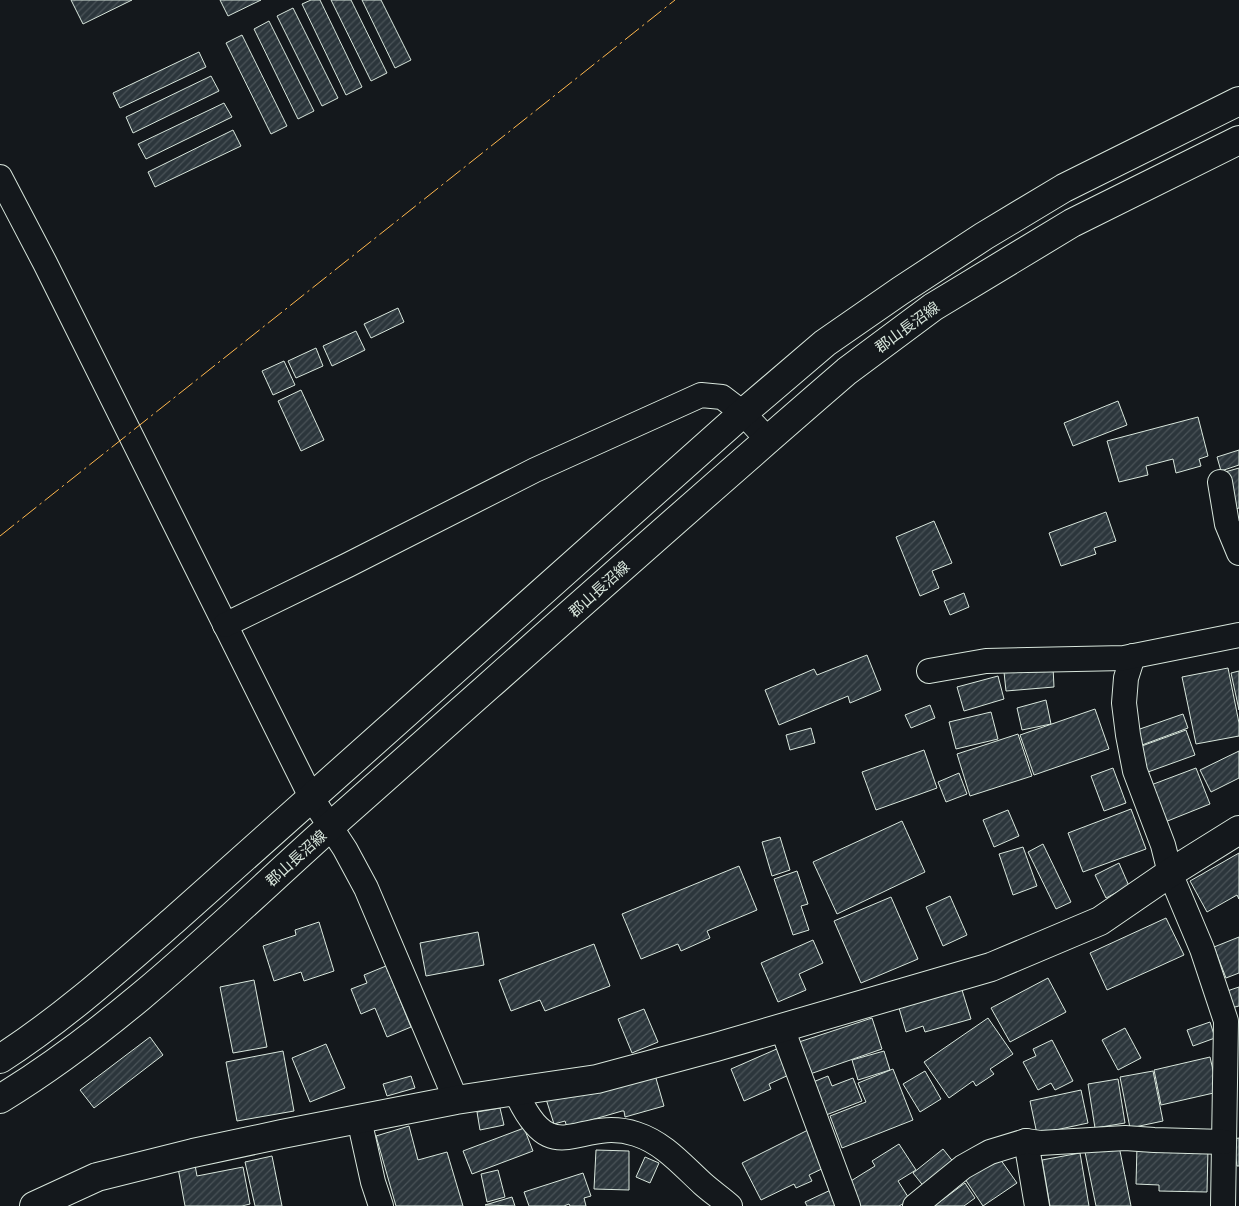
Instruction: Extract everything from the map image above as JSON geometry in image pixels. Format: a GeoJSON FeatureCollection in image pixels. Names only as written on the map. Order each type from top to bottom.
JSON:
{"type":"FeatureCollection","features":[{"type":"Feature","properties":{"kind":"main road"},"geometry":{"type":"LineString","coordinates":[[0,1059],[18,1048],[95,988],[181,915],[743,413],[825,343],[984,236],[1064,188],[1239,101]]}},
{"type":"Feature","properties":{"kind":"main road","name":"郡山長沼線"},"geometry":{"type":"LineString","coordinates":[[0,1099],[32,1080],[68,1054],[144,994],[330,827],[847,372],[932,307],[1072,223],[1239,140]]}},
{"type":"Feature","properties":{"kind":"main road"},"geometry":{"type":"LineString","coordinates":[[34,1206],[97,1177],[202,1151],[456,1100],[596,1079],[782,1028],[991,967],[1100,921],[1170,873],[1239,830]]}},
{"type":"Feature","properties":{"kind":"street"},"geometry":{"type":"LineString","coordinates":[[0,177],[45,263],[311,797],[345,849],[366,888],[456,1100]]}},
{"type":"Feature","properties":{"kind":"street"},"geometry":{"type":"LineString","coordinates":[[225,625],[348,566],[535,470],[701,395],[722,397],[743,413],[768,440]]}},
{"type":"Feature","properties":{"kind":"street"},"geometry":{"type":"LineString","coordinates":[[1220,482],[1227,524],[1239,553]]}},
{"type":"Feature","properties":{"kind":"street"},"geometry":{"type":"LineString","coordinates":[[929,671],[986,661],[1124,658],[1239,635]]}},
{"type":"Feature","properties":{"kind":"street"},"geometry":{"type":"LineString","coordinates":[[1133,656],[1126,678],[1124,704],[1135,771],[1163,845],[1170,873],[1202,949],[1226,1021],[1223,1206]]}},
{"type":"Feature","properties":{"kind":"street"},"geometry":{"type":"LineString","coordinates":[[782,1028],[848,1206]]}},
{"type":"Feature","properties":{"kind":"street"},"geometry":{"type":"LineString","coordinates":[[515,1090],[530,1120],[543,1133],[566,1138],[613,1131],[636,1134],[648,1139],[673,1155],[703,1184],[730,1206]]}},
{"type":"Feature","properties":{"kind":"street"},"geometry":{"type":"LineString","coordinates":[[359,1119],[373,1182],[381,1206]]}},
{"type":"Feature","properties":{"kind":"street"},"geometry":{"type":"LineString","coordinates":[[915,1206],[963,1167],[990,1152],[1026,1142],[1040,1143],[1126,1138],[1224,1142]]}},
{"type":"Feature","properties":{"kind":"street"},"geometry":{"type":"LineString","coordinates":[[1026,1142],[1037,1206]]}},
{"type":"Feature","properties":{"kind":"building"},"geometry":{"type":"Polygon","coordinates":[[[71,0],[132,0],[83,24],[71,0]]]}},
{"type":"Feature","properties":{"kind":"building"},"geometry":{"type":"Polygon","coordinates":[[[220,0],[261,0],[228,16],[220,0]]]}},
{"type":"Feature","properties":{"kind":"building"},"geometry":{"type":"Polygon","coordinates":[[[311,0],[320,0],[362,87],[346,95],[302,4],[311,0]]]}},
{"type":"Feature","properties":{"kind":"building"},"geometry":{"type":"Polygon","coordinates":[[[331,0],[351,0],[387,73],[371,81],[331,0]]]}},
{"type":"Feature","properties":{"kind":"building"},"geometry":{"type":"Polygon","coordinates":[[[362,0],[381,0],[411,60],[395,68],[362,0]]]}},
{"type":"Feature","properties":{"kind":"building"},"geometry":{"type":"Polygon","coordinates":[[[293,8],[338,98],[322,106],[277,16],[293,8]]]}},
{"type":"Feature","properties":{"kind":"building"},"geometry":{"type":"Polygon","coordinates":[[[269,21],[314,111],[298,119],[254,29],[269,21]]]}},
{"type":"Feature","properties":{"kind":"building"},"geometry":{"type":"Polygon","coordinates":[[[242,35],[287,126],[271,134],[226,43],[242,35]]]}},
{"type":"Feature","properties":{"kind":"building"},"geometry":{"type":"Polygon","coordinates":[[[199,52],[206,67],[120,108],[113,93],[199,52]]]}},
{"type":"Feature","properties":{"kind":"building"},"geometry":{"type":"Polygon","coordinates":[[[211,76],[219,91],[133,133],[126,117],[211,76]]]}},
{"type":"Feature","properties":{"kind":"building"},"geometry":{"type":"Polygon","coordinates":[[[224,103],[232,117],[146,159],[138,144],[224,103]]]}},
{"type":"Feature","properties":{"kind":"building"},"geometry":{"type":"Polygon","coordinates":[[[233,130],[241,146],[155,187],[148,172],[233,130]]]}},
{"type":"Feature","properties":{"kind":"building"},"geometry":{"type":"Polygon","coordinates":[[[398,308],[404,322],[371,338],[364,324],[398,308]]]}},
{"type":"Feature","properties":{"kind":"building"},"geometry":{"type":"Polygon","coordinates":[[[356,331],[365,350],[332,366],[323,346],[356,331]]]}},
{"type":"Feature","properties":{"kind":"building"},"geometry":{"type":"Polygon","coordinates":[[[316,348],[323,366],[296,378],[288,361],[316,348]]]}},
{"type":"Feature","properties":{"kind":"building"},"geometry":{"type":"Polygon","coordinates":[[[284,361],[295,385],[273,395],[262,371],[284,361]]]}},
{"type":"Feature","properties":{"kind":"building"},"geometry":{"type":"Polygon","coordinates":[[[301,390],[324,440],[301,451],[278,401],[301,390]]]}},
{"type":"Feature","properties":{"kind":"building"},"geometry":{"type":"Polygon","coordinates":[[[1118,401],[1127,425],[1073,446],[1064,423],[1118,401]]]}},
{"type":"Feature","properties":{"kind":"building"},"geometry":{"type":"Polygon","coordinates":[[[1198,417],[1208,456],[1199,459],[1201,466],[1176,473],[1173,459],[1146,466],[1148,475],[1119,482],[1107,441],[1198,417]]]}},
{"type":"Feature","properties":{"kind":"building"},"geometry":{"type":"Polygon","coordinates":[[[1239,450],[1239,465],[1221,471],[1217,457],[1239,450]]]}},
{"type":"Feature","properties":{"kind":"building"},"geometry":{"type":"Polygon","coordinates":[[[1239,468],[1239,508],[1236,509],[1225,472],[1239,468]]]}},
{"type":"Feature","properties":{"kind":"building"},"geometry":{"type":"Polygon","coordinates":[[[1106,512],[1116,541],[1094,548],[1096,554],[1061,566],[1049,533],[1106,512]]]}},
{"type":"Feature","properties":{"kind":"building"},"geometry":{"type":"Polygon","coordinates":[[[934,521],[952,563],[932,571],[939,588],[920,596],[896,537],[934,521]]]}},
{"type":"Feature","properties":{"kind":"building"},"geometry":{"type":"Polygon","coordinates":[[[964,593],[969,607],[950,615],[944,601],[964,593]]]}},
{"type":"Feature","properties":{"kind":"building"},"geometry":{"type":"Polygon","coordinates":[[[867,655],[881,690],[850,703],[848,696],[779,725],[765,690],[814,669],[817,675],[867,655]]]}},
{"type":"Feature","properties":{"kind":"building"},"geometry":{"type":"Polygon","coordinates":[[[1053,667],[1054,687],[1006,691],[1004,672],[1053,667]]]}},
{"type":"Feature","properties":{"kind":"building"},"geometry":{"type":"Polygon","coordinates":[[[1228,668],[1239,723],[1239,736],[1196,744],[1182,677],[1228,668]]]}},
{"type":"Feature","properties":{"kind":"building"},"geometry":{"type":"Polygon","coordinates":[[[1239,671],[1239,710],[1231,673],[1239,671]]]}},
{"type":"Feature","properties":{"kind":"building"},"geometry":{"type":"Polygon","coordinates":[[[998,676],[1004,699],[964,711],[957,687],[998,676]]]}},
{"type":"Feature","properties":{"kind":"building"},"geometry":{"type":"Polygon","coordinates":[[[1046,700],[1051,724],[1022,730],[1017,708],[1046,700]]]}},
{"type":"Feature","properties":{"kind":"building"},"geometry":{"type":"Polygon","coordinates":[[[930,705],[935,718],[911,728],[905,715],[930,705]]]}},
{"type":"Feature","properties":{"kind":"building"},"geometry":{"type":"Polygon","coordinates":[[[1095,709],[1109,749],[1034,775],[1020,735],[1095,709]]]}},
{"type":"Feature","properties":{"kind":"building"},"geometry":{"type":"Polygon","coordinates":[[[991,712],[998,739],[956,749],[949,722],[991,712]]]}},
{"type":"Feature","properties":{"kind":"building"},"geometry":{"type":"Polygon","coordinates":[[[1183,714],[1188,728],[1142,745],[1137,730],[1183,714]]]}},
{"type":"Feature","properties":{"kind":"building"},"geometry":{"type":"Polygon","coordinates":[[[811,728],[815,743],[790,750],[786,735],[811,728]]]}},
{"type":"Feature","properties":{"kind":"building"},"geometry":{"type":"Polygon","coordinates":[[[1186,730],[1195,755],[1148,772],[1139,747],[1186,730]]]}},
{"type":"Feature","properties":{"kind":"building"},"geometry":{"type":"Polygon","coordinates":[[[1018,734],[1032,776],[970,796],[957,754],[1018,734]]]}},
{"type":"Feature","properties":{"kind":"building"},"geometry":{"type":"Polygon","coordinates":[[[924,750],[937,788],[876,810],[862,772],[924,750]]]}},
{"type":"Feature","properties":{"kind":"building"},"geometry":{"type":"Polygon","coordinates":[[[1239,751],[1239,778],[1211,792],[1200,770],[1239,751]]]}},
{"type":"Feature","properties":{"kind":"building"},"geometry":{"type":"Polygon","coordinates":[[[1113,768],[1126,803],[1104,811],[1091,776],[1113,768]]]}},
{"type":"Feature","properties":{"kind":"building"},"geometry":{"type":"Polygon","coordinates":[[[1196,768],[1210,804],[1165,822],[1151,785],[1196,768]]]}},
{"type":"Feature","properties":{"kind":"building"},"geometry":{"type":"Polygon","coordinates":[[[959,773],[967,794],[946,802],[938,782],[959,773]]]}},
{"type":"Feature","properties":{"kind":"building"},"geometry":{"type":"Polygon","coordinates":[[[1131,809],[1146,849],[1083,872],[1068,833],[1131,809]]]}},
{"type":"Feature","properties":{"kind":"building"},"geometry":{"type":"Polygon","coordinates":[[[1008,810],[1019,836],[994,847],[983,820],[1008,810]]]}},
{"type":"Feature","properties":{"kind":"building"},"geometry":{"type":"Polygon","coordinates":[[[902,821],[925,872],[837,914],[813,862],[902,821]]]}},
{"type":"Feature","properties":{"kind":"building"},"geometry":{"type":"Polygon","coordinates":[[[780,837],[790,870],[772,876],[762,842],[780,837]]]}},
{"type":"Feature","properties":{"kind":"building"},"geometry":{"type":"Polygon","coordinates":[[[1043,844],[1071,902],[1056,909],[1028,852],[1043,844]]]}},
{"type":"Feature","properties":{"kind":"building"},"geometry":{"type":"Polygon","coordinates":[[[1023,847],[1037,886],[1013,895],[999,854],[1023,847]]]}},
{"type":"Feature","properties":{"kind":"building"},"geometry":{"type":"Polygon","coordinates":[[[1239,853],[1239,899],[1237,895],[1207,912],[1190,881],[1239,853]]]}},
{"type":"Feature","properties":{"kind":"building"},"geometry":{"type":"Polygon","coordinates":[[[1119,863],[1129,886],[1106,898],[1095,875],[1119,863]]]}},
{"type":"Feature","properties":{"kind":"building"},"geometry":{"type":"Polygon","coordinates":[[[739,866],[757,910],[707,931],[710,938],[681,951],[678,944],[641,959],[622,914],[739,866]]]}},
{"type":"Feature","properties":{"kind":"building"},"geometry":{"type":"Polygon","coordinates":[[[797,871],[808,904],[801,906],[809,930],[793,935],[774,879],[797,871]]]}},
{"type":"Feature","properties":{"kind":"building"},"geometry":{"type":"Polygon","coordinates":[[[950,896],[967,935],[943,946],[926,907],[950,896]]]}},
{"type":"Feature","properties":{"kind":"building"},"geometry":{"type":"Polygon","coordinates":[[[891,897],[918,959],[861,983],[834,921],[891,897]]]}},
{"type":"Feature","properties":{"kind":"building"},"geometry":{"type":"Polygon","coordinates":[[[1166,918],[1184,955],[1107,990],[1090,953],[1166,918]]]}},
{"type":"Feature","properties":{"kind":"building"},"geometry":{"type":"Polygon","coordinates":[[[319,922],[334,971],[304,981],[301,972],[274,981],[263,946],[296,935],[295,930],[319,922]]]}},
{"type":"Feature","properties":{"kind":"building"},"geometry":{"type":"Polygon","coordinates":[[[478,932],[484,965],[426,976],[420,943],[478,932]]]}},
{"type":"Feature","properties":{"kind":"building"},"geometry":{"type":"Polygon","coordinates":[[[1239,937],[1239,973],[1226,978],[1214,947],[1239,937]]]}},
{"type":"Feature","properties":{"kind":"building"},"geometry":{"type":"Polygon","coordinates":[[[813,940],[823,963],[799,974],[806,990],[778,1002],[761,963],[813,940]]]}},
{"type":"Feature","properties":{"kind":"building"},"geometry":{"type":"Polygon","coordinates":[[[594,944],[610,986],[545,1011],[540,1000],[511,1011],[499,980],[594,944]]]}},
{"type":"Feature","properties":{"kind":"building"},"geometry":{"type":"Polygon","coordinates":[[[386,966],[411,1027],[387,1037],[375,1008],[361,1014],[351,989],[367,983],[364,975],[386,966]]]}},
{"type":"Feature","properties":{"kind":"building"},"geometry":{"type":"Polygon","coordinates":[[[1048,978],[1066,1012],[1010,1042],[991,1008],[1048,978]]]}},
{"type":"Feature","properties":{"kind":"building"},"geometry":{"type":"Polygon","coordinates":[[[254,980],[267,1047],[233,1053],[220,987],[254,980]]]}},
{"type":"Feature","properties":{"kind":"building"},"geometry":{"type":"Polygon","coordinates":[[[1239,987],[1239,1006],[1231,1008],[1227,991],[1239,987]]]}},
{"type":"Feature","properties":{"kind":"building"},"geometry":{"type":"Polygon","coordinates":[[[962,990],[971,1019],[925,1032],[923,1026],[906,1032],[899,1008],[962,990]]]}},
{"type":"Feature","properties":{"kind":"building"},"geometry":{"type":"Polygon","coordinates":[[[644,1009],[658,1042],[632,1053],[618,1019],[644,1009]]]}},
{"type":"Feature","properties":{"kind":"building"},"geometry":{"type":"Polygon","coordinates":[[[872,1018],[882,1049],[810,1074],[799,1042],[872,1018]]]}},
{"type":"Feature","properties":{"kind":"building"},"geometry":{"type":"Polygon","coordinates":[[[988,1018],[1013,1054],[990,1069],[994,1074],[976,1086],[973,1081],[949,1098],[924,1062],[988,1018]]]}},
{"type":"Feature","properties":{"kind":"building"},"geometry":{"type":"Polygon","coordinates":[[[1210,1022],[1215,1038],[1193,1046],[1187,1030],[1210,1022]]]}},
{"type":"Feature","properties":{"kind":"building"},"geometry":{"type":"Polygon","coordinates":[[[1125,1028],[1141,1058],[1118,1070],[1102,1040],[1125,1028]]]}},
{"type":"Feature","properties":{"kind":"building"},"geometry":{"type":"Polygon","coordinates":[[[150,1037],[163,1055],[94,1108],[80,1090],[150,1037]]]}},
{"type":"Feature","properties":{"kind":"building"},"geometry":{"type":"Polygon","coordinates":[[[1052,1040],[1073,1081],[1055,1090],[1051,1083],[1038,1090],[1023,1062],[1036,1056],[1033,1049],[1052,1040]]]}},
{"type":"Feature","properties":{"kind":"building"},"geometry":{"type":"Polygon","coordinates":[[[326,1044],[345,1088],[310,1102],[292,1058],[326,1044]]]}},
{"type":"Feature","properties":{"kind":"building"},"geometry":{"type":"Polygon","coordinates":[[[779,1048],[791,1074],[769,1084],[771,1089],[744,1101],[731,1069],[779,1048]]]}},
{"type":"Feature","properties":{"kind":"building"},"geometry":{"type":"Polygon","coordinates":[[[283,1051],[294,1111],[237,1121],[226,1062],[283,1051]]]}},
{"type":"Feature","properties":{"kind":"building"},"geometry":{"type":"Polygon","coordinates":[[[884,1051],[890,1070],[858,1080],[852,1060],[884,1051]]]}},
{"type":"Feature","properties":{"kind":"building"},"geometry":{"type":"Polygon","coordinates":[[[1210,1057],[1218,1092],[1161,1105],[1154,1070],[1210,1057]]]}},
{"type":"Feature","properties":{"kind":"building"},"geometry":{"type":"Polygon","coordinates":[[[653,1068],[664,1106],[625,1117],[624,1111],[622,1111],[567,1127],[565,1121],[554,1124],[546,1099],[653,1068]]]}},
{"type":"Feature","properties":{"kind":"building"},"geometry":{"type":"Polygon","coordinates":[[[893,1069],[913,1120],[842,1148],[830,1116],[866,1102],[858,1083],[893,1069]]]}},
{"type":"Feature","properties":{"kind":"building"},"geometry":{"type":"Polygon","coordinates":[[[925,1071],[941,1099],[920,1112],[903,1084],[925,1071]]]}},
{"type":"Feature","properties":{"kind":"building"},"geometry":{"type":"Polygon","coordinates":[[[1153,1071],[1163,1121],[1130,1128],[1120,1077],[1153,1071]]]}},
{"type":"Feature","properties":{"kind":"building"},"geometry":{"type":"Polygon","coordinates":[[[411,1076],[415,1088],[387,1096],[383,1084],[411,1076]]]}},
{"type":"Feature","properties":{"kind":"building"},"geometry":{"type":"Polygon","coordinates":[[[828,1076],[832,1086],[853,1078],[862,1101],[821,1117],[808,1084],[828,1076]]]}},
{"type":"Feature","properties":{"kind":"building"},"geometry":{"type":"Polygon","coordinates":[[[1118,1079],[1125,1123],[1095,1128],[1088,1084],[1118,1079]]]}},
{"type":"Feature","properties":{"kind":"building"},"geometry":{"type":"Polygon","coordinates":[[[1081,1090],[1088,1123],[1037,1134],[1030,1101],[1081,1090]]]}},
{"type":"Feature","properties":{"kind":"building"},"geometry":{"type":"Polygon","coordinates":[[[500,1108],[504,1125],[480,1130],[477,1112],[500,1108]]]}},
{"type":"Feature","properties":{"kind":"building"},"geometry":{"type":"Polygon","coordinates":[[[409,1126],[418,1160],[447,1152],[463,1206],[396,1206],[376,1136],[409,1126]]]}},
{"type":"Feature","properties":{"kind":"building"},"geometry":{"type":"Polygon","coordinates":[[[524,1128],[533,1151],[472,1174],[463,1151],[524,1128]]]}},
{"type":"Feature","properties":{"kind":"building"},"geometry":{"type":"Polygon","coordinates":[[[810,1129],[828,1166],[809,1175],[812,1181],[796,1188],[794,1184],[761,1200],[742,1163],[810,1129]]]}},
{"type":"Feature","properties":{"kind":"building"},"geometry":{"type":"Polygon","coordinates":[[[1239,1138],[1239,1166],[1237,1166],[1233,1139],[1239,1138]]]}},
{"type":"Feature","properties":{"kind":"building"},"geometry":{"type":"Polygon","coordinates":[[[899,1144],[916,1170],[898,1181],[910,1200],[899,1206],[860,1206],[846,1184],[875,1166],[872,1161],[899,1144]]]}},
{"type":"Feature","properties":{"kind":"building"},"geometry":{"type":"Polygon","coordinates":[[[1119,1146],[1131,1206],[1096,1206],[1085,1152],[1119,1146]]]}},
{"type":"Feature","properties":{"kind":"building"},"geometry":{"type":"Polygon","coordinates":[[[1137,1146],[1208,1149],[1207,1192],[1159,1191],[1159,1185],[1136,1184],[1137,1146]]]}},
{"type":"Feature","properties":{"kind":"building"},"geometry":{"type":"Polygon","coordinates":[[[943,1149],[955,1164],[925,1188],[913,1173],[943,1149]]]}},
{"type":"Feature","properties":{"kind":"building"},"geometry":{"type":"Polygon","coordinates":[[[596,1150],[629,1151],[629,1190],[594,1189],[596,1150]]]}},
{"type":"Feature","properties":{"kind":"building"},"geometry":{"type":"Polygon","coordinates":[[[1080,1153],[1089,1206],[1050,1206],[1042,1160],[1080,1153]]]}},
{"type":"Feature","properties":{"kind":"building"},"geometry":{"type":"Polygon","coordinates":[[[272,1156],[282,1206],[255,1206],[245,1162],[272,1156]]]}},
{"type":"Feature","properties":{"kind":"building"},"geometry":{"type":"Polygon","coordinates":[[[998,1156],[1017,1183],[983,1206],[965,1179],[998,1156]]]}},
{"type":"Feature","properties":{"kind":"building"},"geometry":{"type":"Polygon","coordinates":[[[645,1157],[659,1163],[650,1183],[636,1177],[645,1157]]]}},
{"type":"Feature","properties":{"kind":"building"},"geometry":{"type":"Polygon","coordinates":[[[195,1165],[197,1176],[243,1167],[250,1204],[242,1206],[185,1206],[178,1168],[195,1165]]]}},
{"type":"Feature","properties":{"kind":"building"},"geometry":{"type":"Polygon","coordinates":[[[498,1170],[505,1197],[487,1202],[481,1174],[498,1170]]]}},
{"type":"Feature","properties":{"kind":"building"},"geometry":{"type":"Polygon","coordinates":[[[583,1173],[591,1196],[584,1198],[586,1206],[570,1206],[569,1204],[564,1206],[529,1206],[524,1192],[583,1173]]]}},
{"type":"Feature","properties":{"kind":"building"},"geometry":{"type":"Polygon","coordinates":[[[965,1183],[975,1198],[964,1206],[934,1206],[965,1183]]]}},
{"type":"Feature","properties":{"kind":"building"},"geometry":{"type":"Polygon","coordinates":[[[835,1188],[844,1206],[807,1206],[805,1202],[835,1188]]]}},
{"type":"Feature","properties":{"kind":"building"},"geometry":{"type":"Polygon","coordinates":[[[512,1197],[515,1206],[485,1205],[512,1197]]]}},
{"type":"Feature","properties":{"kind":"power"},"geometry":{"type":"LineString","coordinates":[[0,536],[675,0]]}}]}
